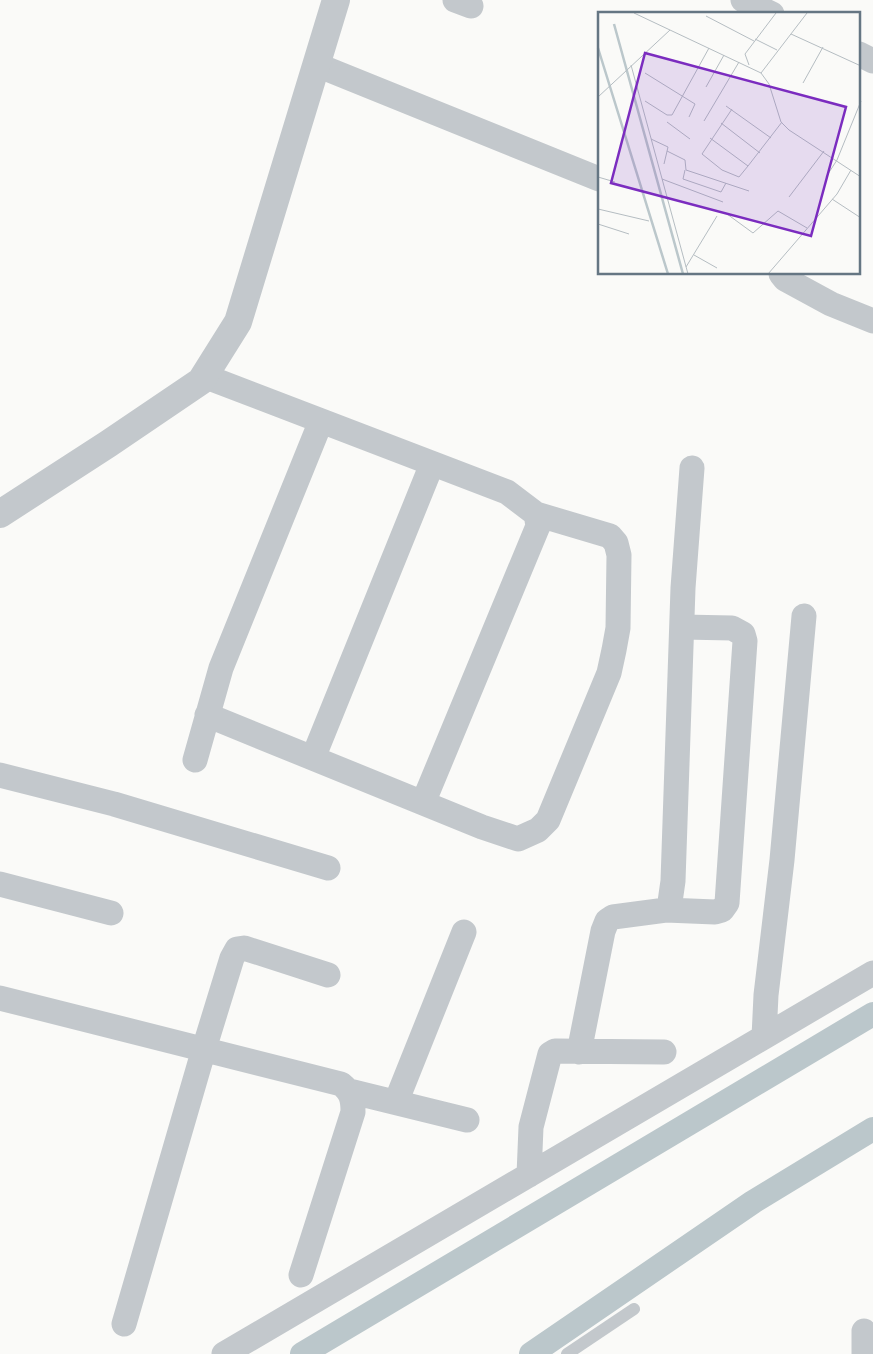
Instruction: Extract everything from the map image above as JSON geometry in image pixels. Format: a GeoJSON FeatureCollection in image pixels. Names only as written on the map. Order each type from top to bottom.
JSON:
{"type":"FeatureCollection","features":[{"type":"Feature","properties":{"kind":"street"},"geometry":{"type":"LineString","coordinates":[[0,514],[201,381],[238,322],[336,0]]}},
{"type":"Feature","properties":{"kind":"street"},"geometry":{"type":"LineString","coordinates":[[744,0],[768,12]]}},
{"type":"Feature","properties":{"kind":"street"},"geometry":{"type":"LineString","coordinates":[[860,54],[873,61]]}},
{"type":"Feature","properties":{"kind":"street"},"geometry":{"type":"LineString","coordinates":[[316,65],[598,179]]}},
{"type":"Feature","properties":{"kind":"street"},"geometry":{"type":"LineString","coordinates":[[783,275],[785,279],[831,304],[873,321]]}},
{"type":"Feature","properties":{"kind":"street"},"geometry":{"type":"LineString","coordinates":[[204,376],[508,492],[536,514],[603,533],[616,542],[619,555],[618,628],[609,673],[548,820],[538,830],[518,839],[207,716]]}},
{"type":"Feature","properties":{"kind":"street"},"geometry":{"type":"LineString","coordinates":[[194,760],[221,668],[321,421]]}},
{"type":"Feature","properties":{"kind":"street"},"geometry":{"type":"LineString","coordinates":[[313,758],[432,464]]}},
{"type":"Feature","properties":{"kind":"street"},"geometry":{"type":"LineString","coordinates":[[666,910],[670,902],[673,881],[682,627],[692,468]]}},
{"type":"Feature","properties":{"kind":"street"},"geometry":{"type":"LineString","coordinates":[[423,803],[538,526],[536,514]]}},
{"type":"Feature","properties":{"kind":"street"},"geometry":{"type":"LineString","coordinates":[[764,1037],[766,995],[782,860],[804,616]]}},
{"type":"Feature","properties":{"kind":"street"},"geometry":{"type":"LineString","coordinates":[[578,1052],[603,932],[607,921],[613,916],[666,910],[715,912],[722,910],[727,903],[744,634],[732,628],[682,627]]}},
{"type":"Feature","properties":{"kind":"street"},"geometry":{"type":"LineString","coordinates":[[0,774],[114,804],[328,868]]}},
{"type":"Feature","properties":{"kind":"street"},"geometry":{"type":"LineString","coordinates":[[0,884],[111,914]]}},
{"type":"Feature","properties":{"kind":"street"},"geometry":{"type":"LineString","coordinates":[[396,1102],[464,932]]}},
{"type":"Feature","properties":{"kind":"street"},"geometry":{"type":"LineString","coordinates":[[124,1324],[232,958],[238,949],[258,951],[328,975]]}},
{"type":"Feature","properties":{"kind":"street"},"geometry":{"type":"LineString","coordinates":[[224,1354],[873,973]]}},
{"type":"Feature","properties":{"kind":"street"},"geometry":{"type":"LineString","coordinates":[[0,998],[341,1084],[349,1091],[353,1100],[353,1112],[301,1275]]}},
{"type":"Feature","properties":{"kind":"street"},"geometry":{"type":"LineString","coordinates":[[529,1175],[532,1127],[546,1061],[550,1054],[555,1051],[664,1052]]}},
{"type":"Feature","properties":{"kind":"street"},"geometry":{"type":"LineString","coordinates":[[349,1091],[466,1120]]}},
{"type":"Feature","properties":{"kind":"lane"},"geometry":{"type":"LineString","coordinates":[[568,1354],[634,1310]]}},
{"type":"Feature","properties":{"kind":"waterway"},"geometry":{"type":"LineString","coordinates":[[302,1354],[873,1014]]}},
{"type":"Feature","properties":{"kind":"waterway"},"geometry":{"type":"LineString","coordinates":[[531,1354],[753,1202],[873,1129]]}}]}
